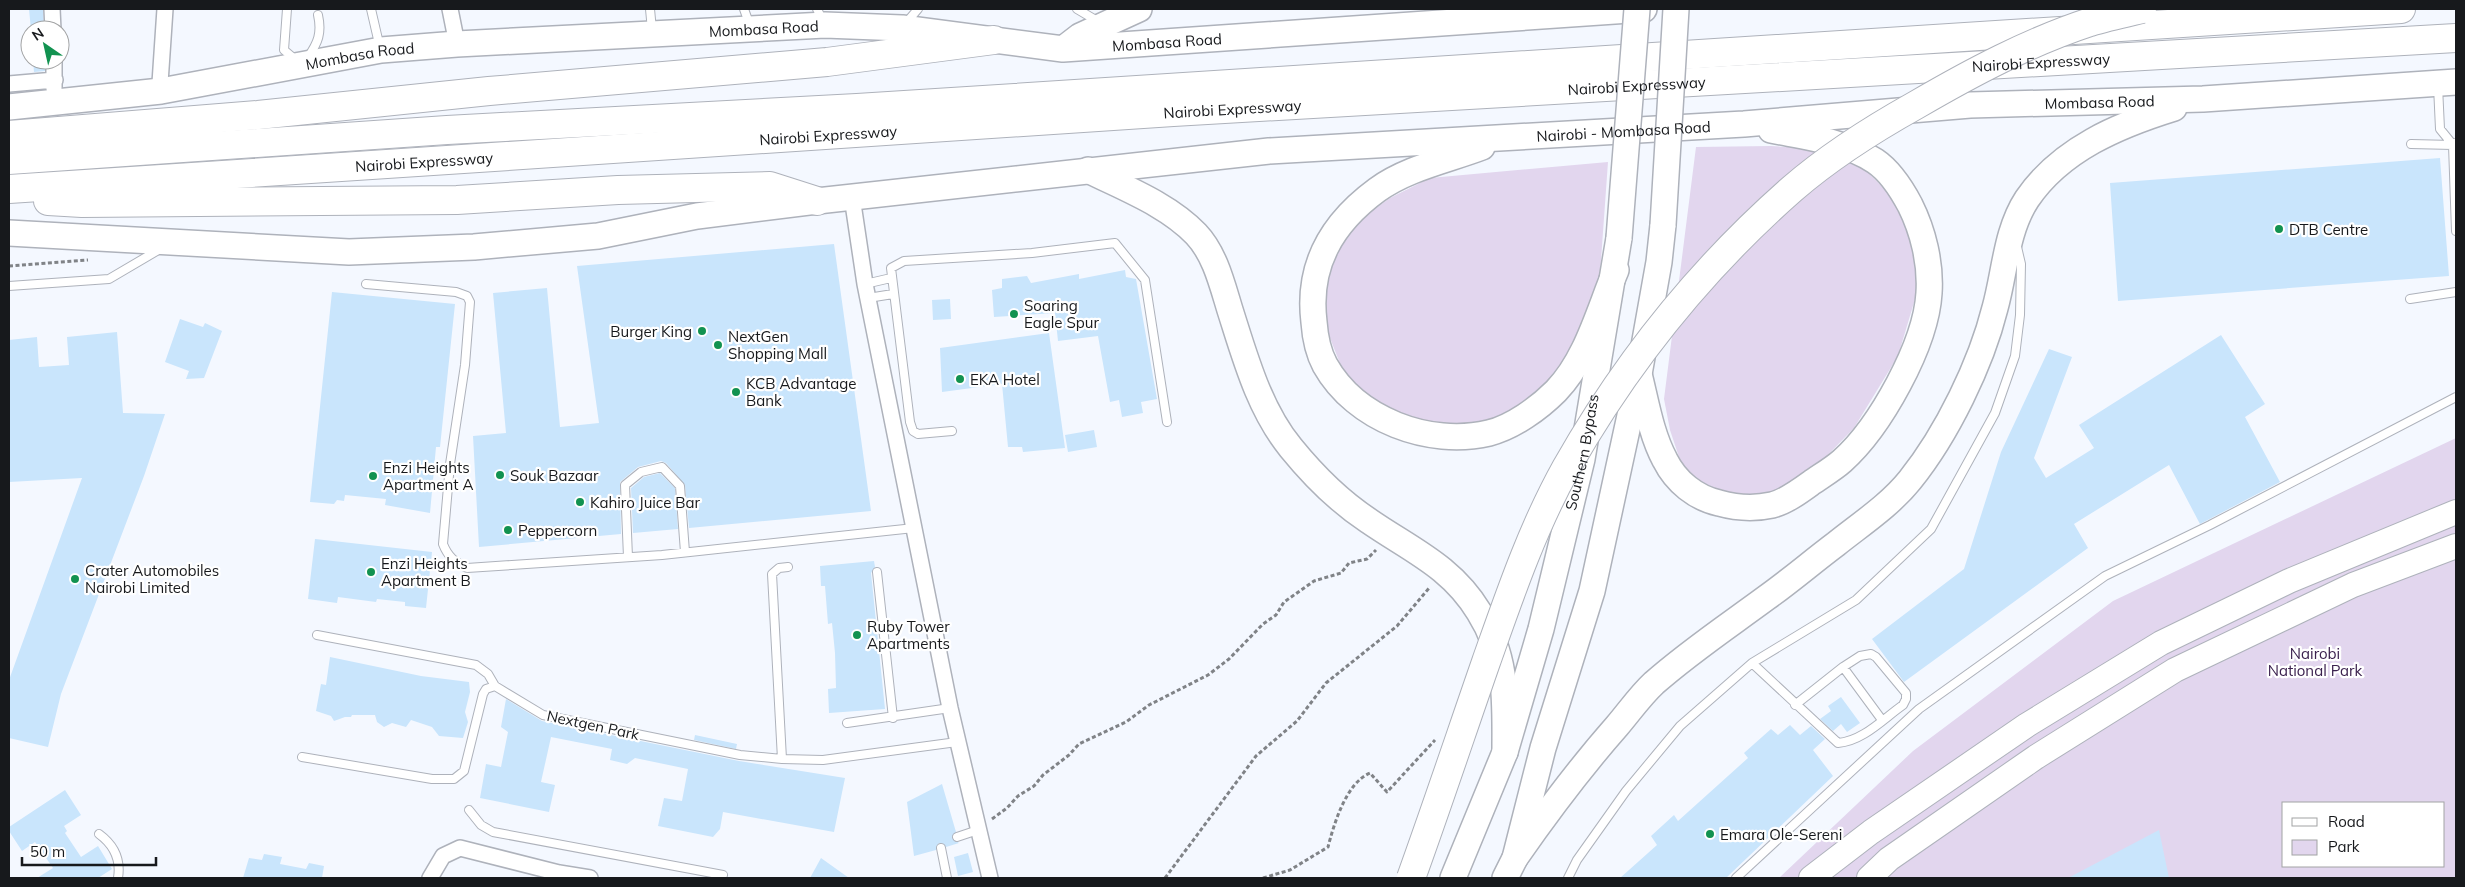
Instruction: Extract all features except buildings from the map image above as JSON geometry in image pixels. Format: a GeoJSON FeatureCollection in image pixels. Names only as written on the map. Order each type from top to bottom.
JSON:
{"type":"FeatureCollection","features":[{"type":"Feature","properties":{"kind":"highway"},"geometry":{"type":"LineString","coordinates":[[1063,49],[1080,36],[1139,9]]}},
{"type":"Feature","properties":{"kind":"highway"},"geometry":{"type":"LineString","coordinates":[[1484,9],[1522,18],[1644,9]]}},
{"type":"Feature","properties":{"kind":"highway","name":"Southern Bypass"},"geometry":{"type":"LineString","coordinates":[[1453,878],[1504,752],[1541,629],[1571,506],[1616,270],[1637,9]]}},
{"type":"Feature","properties":{"kind":"highway"},"geometry":{"type":"LineString","coordinates":[[1510,868],[1543,748],[1592,591],[1639,374],[1659,262],[1663,225],[1676,9]]}},
{"type":"Feature","properties":{"kind":"highway"},"geometry":{"type":"LineString","coordinates":[[1411,878],[1502,615],[1536,531],[1566,469],[1630,367],[1688,295],[1740,237],[1788,193],[1866,133],[1999,59],[2088,23],[2142,9]]}},
{"type":"Feature","properties":{"kind":"highway","name":"Nairobi Expressway"},"geometry":{"type":"LineString","coordinates":[[9,189],[856,121],[2401,9]]}},
{"type":"Feature","properties":{"kind":"highway","name":"Mombasa Road"},"geometry":{"type":"LineString","coordinates":[[9,107],[54,92],[161,91],[381,50],[457,44],[652,35],[748,19],[821,17],[1063,49],[1522,18]]}},
{"type":"Feature","properties":{"kind":"highway","name":"Nairobi Expressway"},"geometry":{"type":"LineString","coordinates":[[9,160],[447,130],[856,121],[1508,92],[2456,38]]}},
{"type":"Feature","properties":{"kind":"highway"},"geometry":{"type":"LineString","coordinates":[[9,135],[258,115],[489,91],[827,62],[994,40]]}},
{"type":"Feature","properties":{"kind":"highway","name":"Mombasa Road"},"geometry":{"type":"LineString","coordinates":[[1744,124],[1970,105],[2203,99],[2447,83]]}},
{"type":"Feature","properties":{"kind":"highway"},"geometry":{"type":"LineString","coordinates":[[1510,868],[1549,809],[1591,756],[1653,685],[1873,515],[1910,481],[1946,426],[1972,372],[1995,309],[2013,228],[2027,199],[2053,170],[2088,142],[2132,121],[2203,99]]}},
{"type":"Feature","properties":{"kind":"highway"},"geometry":{"type":"LineString","coordinates":[[1639,374],[1653,432],[1665,461],[1685,486],[1705,500],[1739,508],[1773,505],[1800,491],[1842,461],[1875,424],[1906,368],[1919,335],[1929,293],[1927,256],[1919,222],[1902,190],[1876,162],[1847,146],[1744,124]]}},
{"type":"Feature","properties":{"kind":"highway","name":"Nairobi - Mombasa Road"},"geometry":{"type":"LineString","coordinates":[[1506,139],[1744,124]]}},
{"type":"Feature","properties":{"kind":"highway"},"geometry":{"type":"LineString","coordinates":[[9,233],[350,252],[474,247],[598,236],[697,216],[817,201],[1269,151],[1506,139]]}},
{"type":"Feature","properties":{"kind":"highway"},"geometry":{"type":"LineString","coordinates":[[1506,139],[1401,176],[1378,189],[1355,207],[1330,236],[1320,259],[1313,288],[1312,311],[1316,340],[1325,365],[1337,382],[1360,406],[1416,432],[1457,438],[1491,432],[1524,416],[1556,391],[1576,366],[1616,270]]}},
{"type":"Feature","properties":{"kind":"highway"},"geometry":{"type":"LineString","coordinates":[[1088,170],[1174,216],[1196,235],[1219,270],[1252,377],[1272,421],[1316,477],[1367,521],[1428,558],[1458,582],[1480,613],[1496,649],[1505,682],[1504,752]]}},
{"type":"Feature","properties":{"kind":"highway"},"geometry":{"type":"LineString","coordinates":[[9,198],[82,203],[458,200],[618,190],[770,186],[817,201]]}},
{"type":"Feature","properties":{"kind":"main road"},"geometry":{"type":"LineString","coordinates":[[1811,878],[1871,832],[2026,725],[2161,643],[2290,581],[2456,512]]}},
{"type":"Feature","properties":{"kind":"main road"},"geometry":{"type":"LineString","coordinates":[[1868,878],[1889,859],[2036,757],[2175,670],[2353,585],[2456,546]]}},
{"type":"Feature","properties":{"kind":"main road"},"geometry":{"type":"LineString","coordinates":[[1871,832],[1889,859]]}},
{"type":"Feature","properties":{"kind":"street"},"geometry":{"type":"LineString","coordinates":[[161,91],[165,9]]}},
{"type":"Feature","properties":{"kind":"street"},"geometry":{"type":"LineString","coordinates":[[450,9],[457,44]]}},
{"type":"Feature","properties":{"kind":"street"},"geometry":{"type":"LineString","coordinates":[[9,84],[54,92],[54,70]]}},
{"type":"Feature","properties":{"kind":"street"},"geometry":{"type":"LineString","coordinates":[[852,197],[867,291],[950,708],[990,878]]}},
{"type":"Feature","properties":{"kind":"street"},"geometry":{"type":"LineString","coordinates":[[430,878],[443,856],[460,848],[588,878]]}},
{"type":"Feature","properties":{"kind":"lane"},"geometry":{"type":"LineString","coordinates":[[286,9],[284,50],[303,65],[319,42],[320,25],[318,15]]}},
{"type":"Feature","properties":{"kind":"lane"},"geometry":{"type":"LineString","coordinates":[[371,9],[381,50]]}},
{"type":"Feature","properties":{"kind":"lane"},"geometry":{"type":"LineString","coordinates":[[650,9],[652,35]]}},
{"type":"Feature","properties":{"kind":"lane"},"geometry":{"type":"LineString","coordinates":[[902,28],[918,9]]}},
{"type":"Feature","properties":{"kind":"lane"},"geometry":{"type":"LineString","coordinates":[[1077,9],[1104,25]]}},
{"type":"Feature","properties":{"kind":"lane"},"geometry":{"type":"LineString","coordinates":[[2447,83],[2440,129],[2455,144],[2456,231]]}},
{"type":"Feature","properties":{"kind":"lane"},"geometry":{"type":"LineString","coordinates":[[2410,144],[2455,144]]}},
{"type":"Feature","properties":{"kind":"lane"},"geometry":{"type":"LineString","coordinates":[[1568,878],[1577,860],[1626,791],[1680,726],[1752,663],[1856,600],[1931,529],[1996,413],[2015,356],[2020,315],[2020,264],[2013,228]]}},
{"type":"Feature","properties":{"kind":"lane"},"geometry":{"type":"LineString","coordinates":[[9,286],[109,279],[175,241]]}},
{"type":"Feature","properties":{"kind":"lane"},"geometry":{"type":"LineString","coordinates":[[952,431],[918,434],[913,431],[910,422],[891,268],[904,261],[1032,253],[1115,242],[1145,280],[1167,422]]}},
{"type":"Feature","properties":{"kind":"lane"},"geometry":{"type":"LineString","coordinates":[[867,291],[891,278]]}},
{"type":"Feature","properties":{"kind":"lane"},"geometry":{"type":"LineString","coordinates":[[366,284],[456,292],[468,296],[470,302],[465,365],[450,464],[443,544],[446,554],[456,563],[467,568],[685,552],[914,528]]}},
{"type":"Feature","properties":{"kind":"lane"},"geometry":{"type":"LineString","coordinates":[[867,291],[893,294]]}},
{"type":"Feature","properties":{"kind":"lane"},"geometry":{"type":"LineString","coordinates":[[2410,299],[2456,292]]}},
{"type":"Feature","properties":{"kind":"lane"},"geometry":{"type":"LineString","coordinates":[[1736,878],[1919,709],[2105,576],[2210,525],[2456,397]]}},
{"type":"Feature","properties":{"kind":"lane"},"geometry":{"type":"LineString","coordinates":[[628,557],[625,485],[641,472],[662,466],[680,486],[685,552]]}},
{"type":"Feature","properties":{"kind":"lane"},"geometry":{"type":"LineString","coordinates":[[782,759],[772,574],[778,568],[788,567]]}},
{"type":"Feature","properties":{"kind":"lane"},"geometry":{"type":"LineString","coordinates":[[877,572],[893,718]]}},
{"type":"Feature","properties":{"kind":"lane","name":"Nextgen Park"},"geometry":{"type":"LineString","coordinates":[[317,635],[476,665],[488,674],[495,686],[543,716],[740,755],[823,760],[957,742]]}},
{"type":"Feature","properties":{"kind":"lane"},"geometry":{"type":"LineString","coordinates":[[1752,663],[1795,705],[1838,743],[1851,742],[1903,705],[1906,693],[1876,657],[1871,654],[1860,656],[1843,667],[1795,705]]}},
{"type":"Feature","properties":{"kind":"lane"},"geometry":{"type":"LineString","coordinates":[[1843,667],[1882,720]]}},
{"type":"Feature","properties":{"kind":"lane"},"geometry":{"type":"LineString","coordinates":[[302,757],[432,779],[454,779],[464,771],[483,694],[490,687],[495,686]]}},
{"type":"Feature","properties":{"kind":"lane"},"geometry":{"type":"LineString","coordinates":[[847,723],[893,718],[950,708]]}},
{"type":"Feature","properties":{"kind":"lane"},"geometry":{"type":"LineString","coordinates":[[469,810],[481,825],[493,832],[723,875]]}},
{"type":"Feature","properties":{"kind":"lane"},"geometry":{"type":"LineString","coordinates":[[957,837],[978,830]]}},
{"type":"Feature","properties":{"kind":"lane"},"geometry":{"type":"LineString","coordinates":[[99,834],[108,841],[120,864],[118,878]]}},
{"type":"Feature","properties":{"kind":"lane"},"geometry":{"type":"LineString","coordinates":[[941,848],[947,878]]}},
{"type":"Feature","properties":{"kind":"path"},"geometry":{"type":"LineString","coordinates":[[9,266],[97,260]]}},
{"type":"Feature","properties":{"kind":"path"},"geometry":{"type":"LineString","coordinates":[[978,830],[1008,808],[1018,796],[1034,786],[1042,774],[1069,755],[1079,744],[1126,722],[1149,705],[1208,675],[1229,659],[1263,624],[1276,615],[1284,602],[1314,581],[1342,573],[1349,563],[1367,559],[1391,535]]}},
{"type":"Feature","properties":{"kind":"path"},"geometry":{"type":"LineString","coordinates":[[1165,878],[1256,756],[1297,722],[1326,683],[1397,626],[1444,570]]}},
{"type":"Feature","properties":{"kind":"path"},"geometry":{"type":"LineString","coordinates":[[1263,878],[1290,870],[1328,847],[1337,814],[1351,791],[1365,776],[1370,773],[1386,792],[1439,735]]}},
{"type":"Feature","properties":{"kind":"green space"},"geometry":{"type":"Polygon","coordinates":[[[1771,146],[1808,148],[1862,166],[1898,203],[1914,244],[1918,289],[1898,356],[1854,428],[1812,471],[1773,497],[1734,495],[1704,484],[1682,466],[1670,430],[1664,399],[1696,147],[1771,146]]]}},
{"type":"Feature","properties":{"kind":"green space"},"geometry":{"type":"Polygon","coordinates":[[[1608,162],[1600,274],[1583,327],[1552,385],[1516,415],[1478,427],[1430,426],[1399,417],[1369,398],[1343,371],[1326,328],[1325,289],[1332,263],[1355,223],[1390,198],[1430,178],[1608,162]]]}},
{"type":"Feature","properties":{"kind":"green space","name":"Nairobi National Park"},"geometry":{"type":"Polygon","coordinates":[[[2456,438],[2456,878],[1779,878],[1913,751],[2113,601],[2456,438]]]}},
{"type":"Feature","properties":{"kind":"place","name":"DTB Centre"},"geometry":{"type":"Point","coordinates":[2279,229]}},
{"type":"Feature","properties":{"kind":"place","name":"Soaring Eagle Spur"},"geometry":{"type":"Point","coordinates":[1014,314]}},
{"type":"Feature","properties":{"kind":"place","name":"Burger King"},"geometry":{"type":"Point","coordinates":[702,331]}},
{"type":"Feature","properties":{"kind":"place","name":"NextGen Shopping Mall"},"geometry":{"type":"Point","coordinates":[718,345]}},
{"type":"Feature","properties":{"kind":"place","name":"EKA Hotel"},"geometry":{"type":"Point","coordinates":[960,379]}},
{"type":"Feature","properties":{"kind":"place","name":"KCB Advantage Bank"},"geometry":{"type":"Point","coordinates":[736,392]}},
{"type":"Feature","properties":{"kind":"place","name":"Souk Bazaar"},"geometry":{"type":"Point","coordinates":[500,475]}},
{"type":"Feature","properties":{"kind":"place","name":"Enzi Heights Apartment A"},"geometry":{"type":"Point","coordinates":[373,476]}},
{"type":"Feature","properties":{"kind":"place","name":"Kahiro Juice Bar"},"geometry":{"type":"Point","coordinates":[580,502]}},
{"type":"Feature","properties":{"kind":"place","name":"Peppercorn"},"geometry":{"type":"Point","coordinates":[508,530]}},
{"type":"Feature","properties":{"kind":"place","name":"Enzi Heights Apartment B"},"geometry":{"type":"Point","coordinates":[371,572]}},
{"type":"Feature","properties":{"kind":"place","name":"Crater Automobiles Nairobi Limited"},"geometry":{"type":"Point","coordinates":[75,579]}},
{"type":"Feature","properties":{"kind":"place","name":"Ruby Tower Apartments"},"geometry":{"type":"Point","coordinates":[857,635]}},
{"type":"Feature","properties":{"kind":"place","name":"Emara Ole-Sereni"},"geometry":{"type":"Point","coordinates":[1710,834]}}]}
